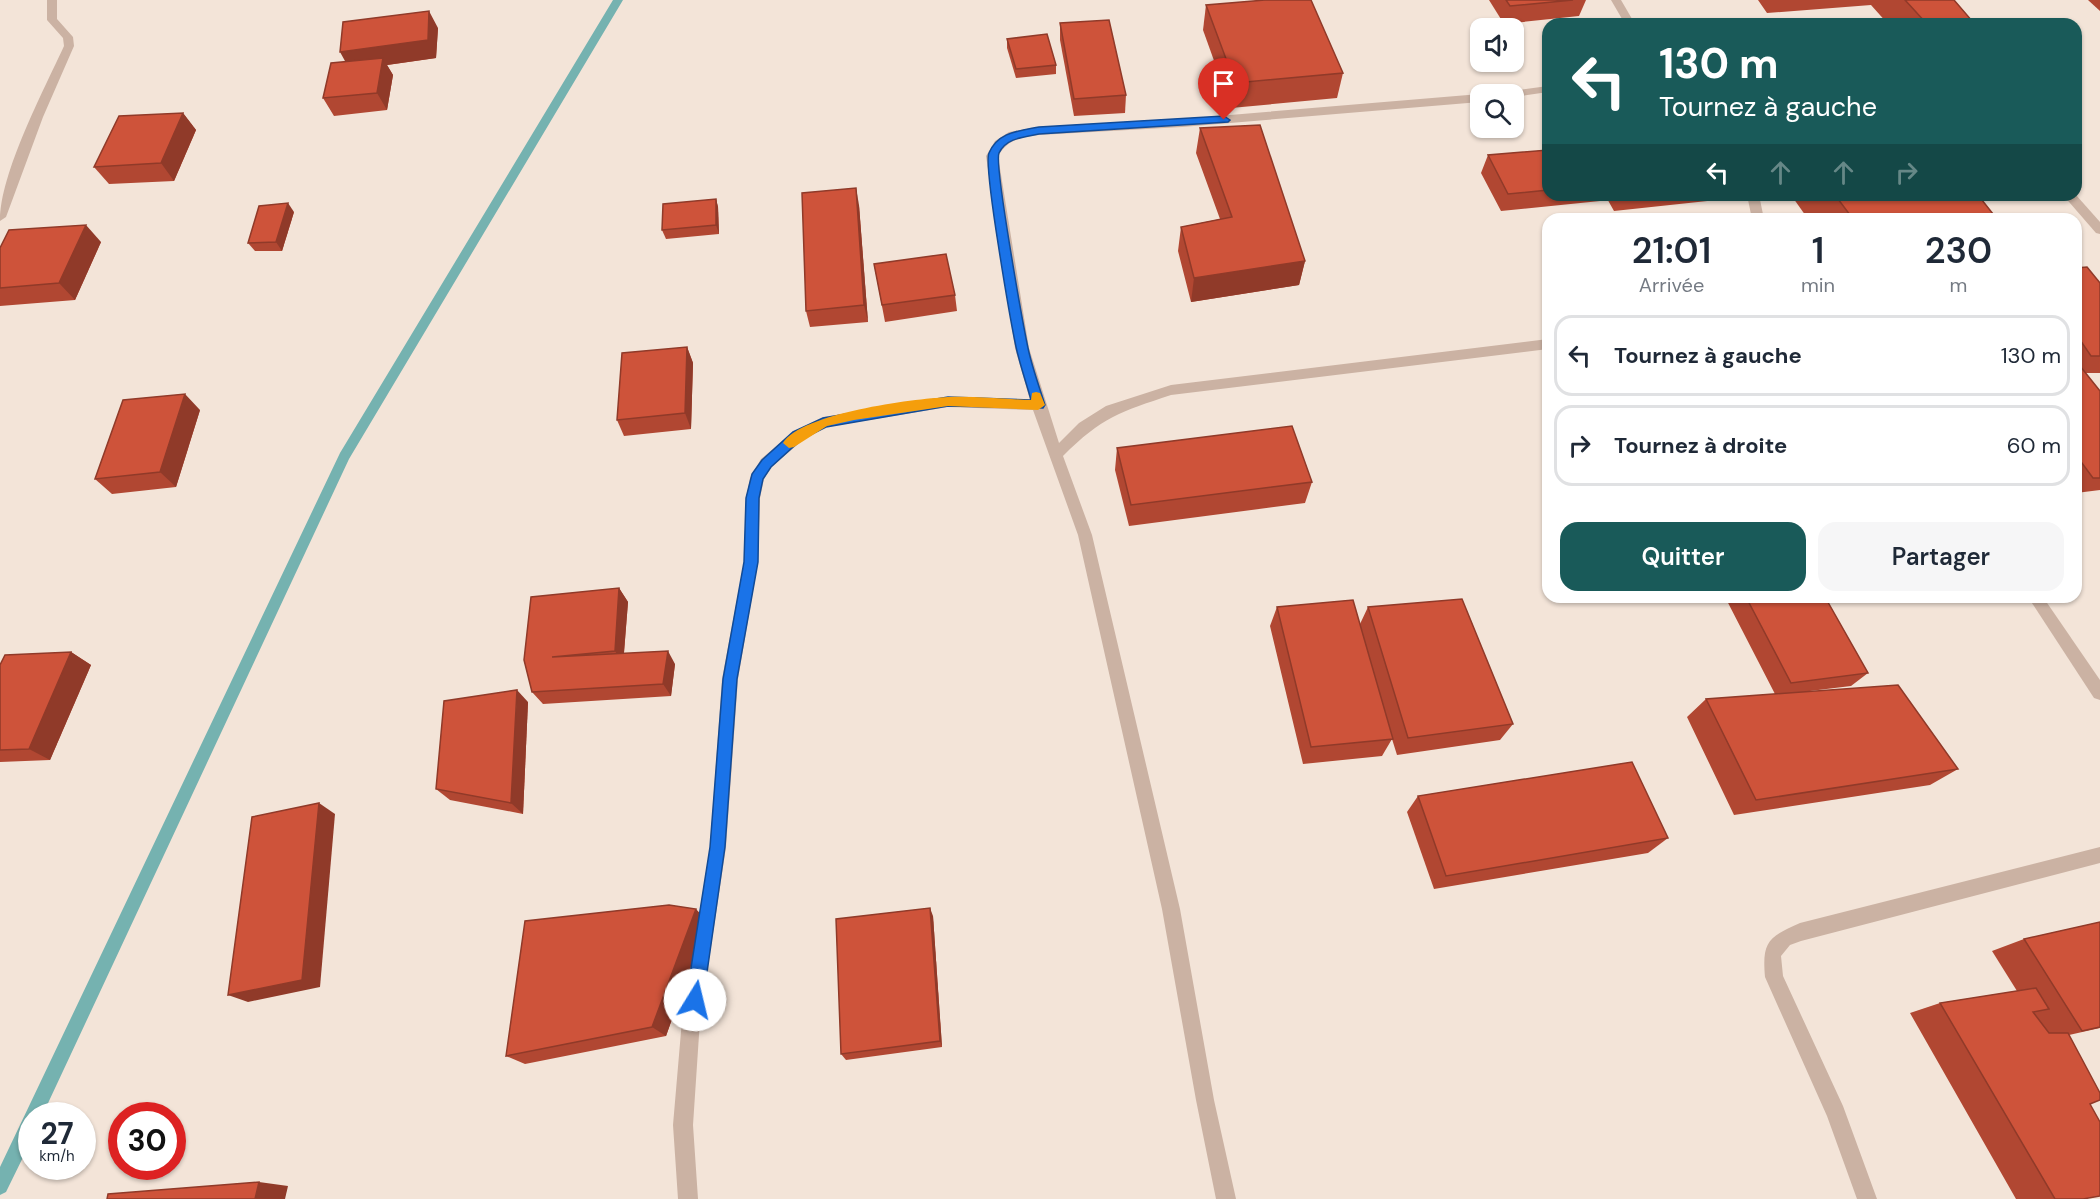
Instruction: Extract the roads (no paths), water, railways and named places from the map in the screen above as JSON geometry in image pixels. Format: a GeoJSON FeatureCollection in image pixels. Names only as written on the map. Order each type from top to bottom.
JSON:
{"type":"FeatureCollection","features":[{"type":"Feature","properties":{"kind":"street"},"geometry":{"type":"LineString","coordinates":[[0,217],[37,117],[69,46],[68,37],[52,20],[52,0]]}},
{"type":"Feature","properties":{"kind":"street"},"geometry":{"type":"LineString","coordinates":[[1616,0],[1626,18]]}},
{"type":"Feature","properties":{"kind":"street"},"geometry":{"type":"LineString","coordinates":[[1524,92],[1542,90]]}},
{"type":"Feature","properties":{"kind":"street"},"geometry":{"type":"LineString","coordinates":[[1226,1199],[1205,1100],[1171,909],[1130,726],[1084,535],[1038,405],[1022,348],[992,156],[999,144],[1013,135],[1039,131],[1182,123],[1470,99]]}},
{"type":"Feature","properties":{"kind":"street"},"geometry":{"type":"LineString","coordinates":[[2074,201],[2100,230]]}},
{"type":"Feature","properties":{"kind":"street"},"geometry":{"type":"LineString","coordinates":[[1057,454],[1084,427],[1111,410],[1171,390],[1542,345]]}},
{"type":"Feature","properties":{"kind":"street"},"geometry":{"type":"LineString","coordinates":[[688,1199],[683,1125],[692,1020],[718,847],[730,679],[751,562],[753,498],[757,478],[766,463],[798,436],[823,422],[948,402],[1038,405]]}},
{"type":"Feature","properties":{"kind":"street"},"geometry":{"type":"LineString","coordinates":[[2039,603],[2100,693]]}},
{"type":"Feature","properties":{"kind":"street"},"geometry":{"type":"LineString","coordinates":[[1867,1199],[1836,1113],[1774,977],[1772,953],[1784,939],[1800,933],[2100,855]]}},
{"type":"Feature","properties":{"kind":"waterway"},"geometry":{"type":"LineString","coordinates":[[40,1102],[344,457],[618,0]]}},
{"type":"Feature","properties":{"kind":"waterway"},"geometry":{"type":"LineString","coordinates":[[0,1186],[18,1148]]}}]}
